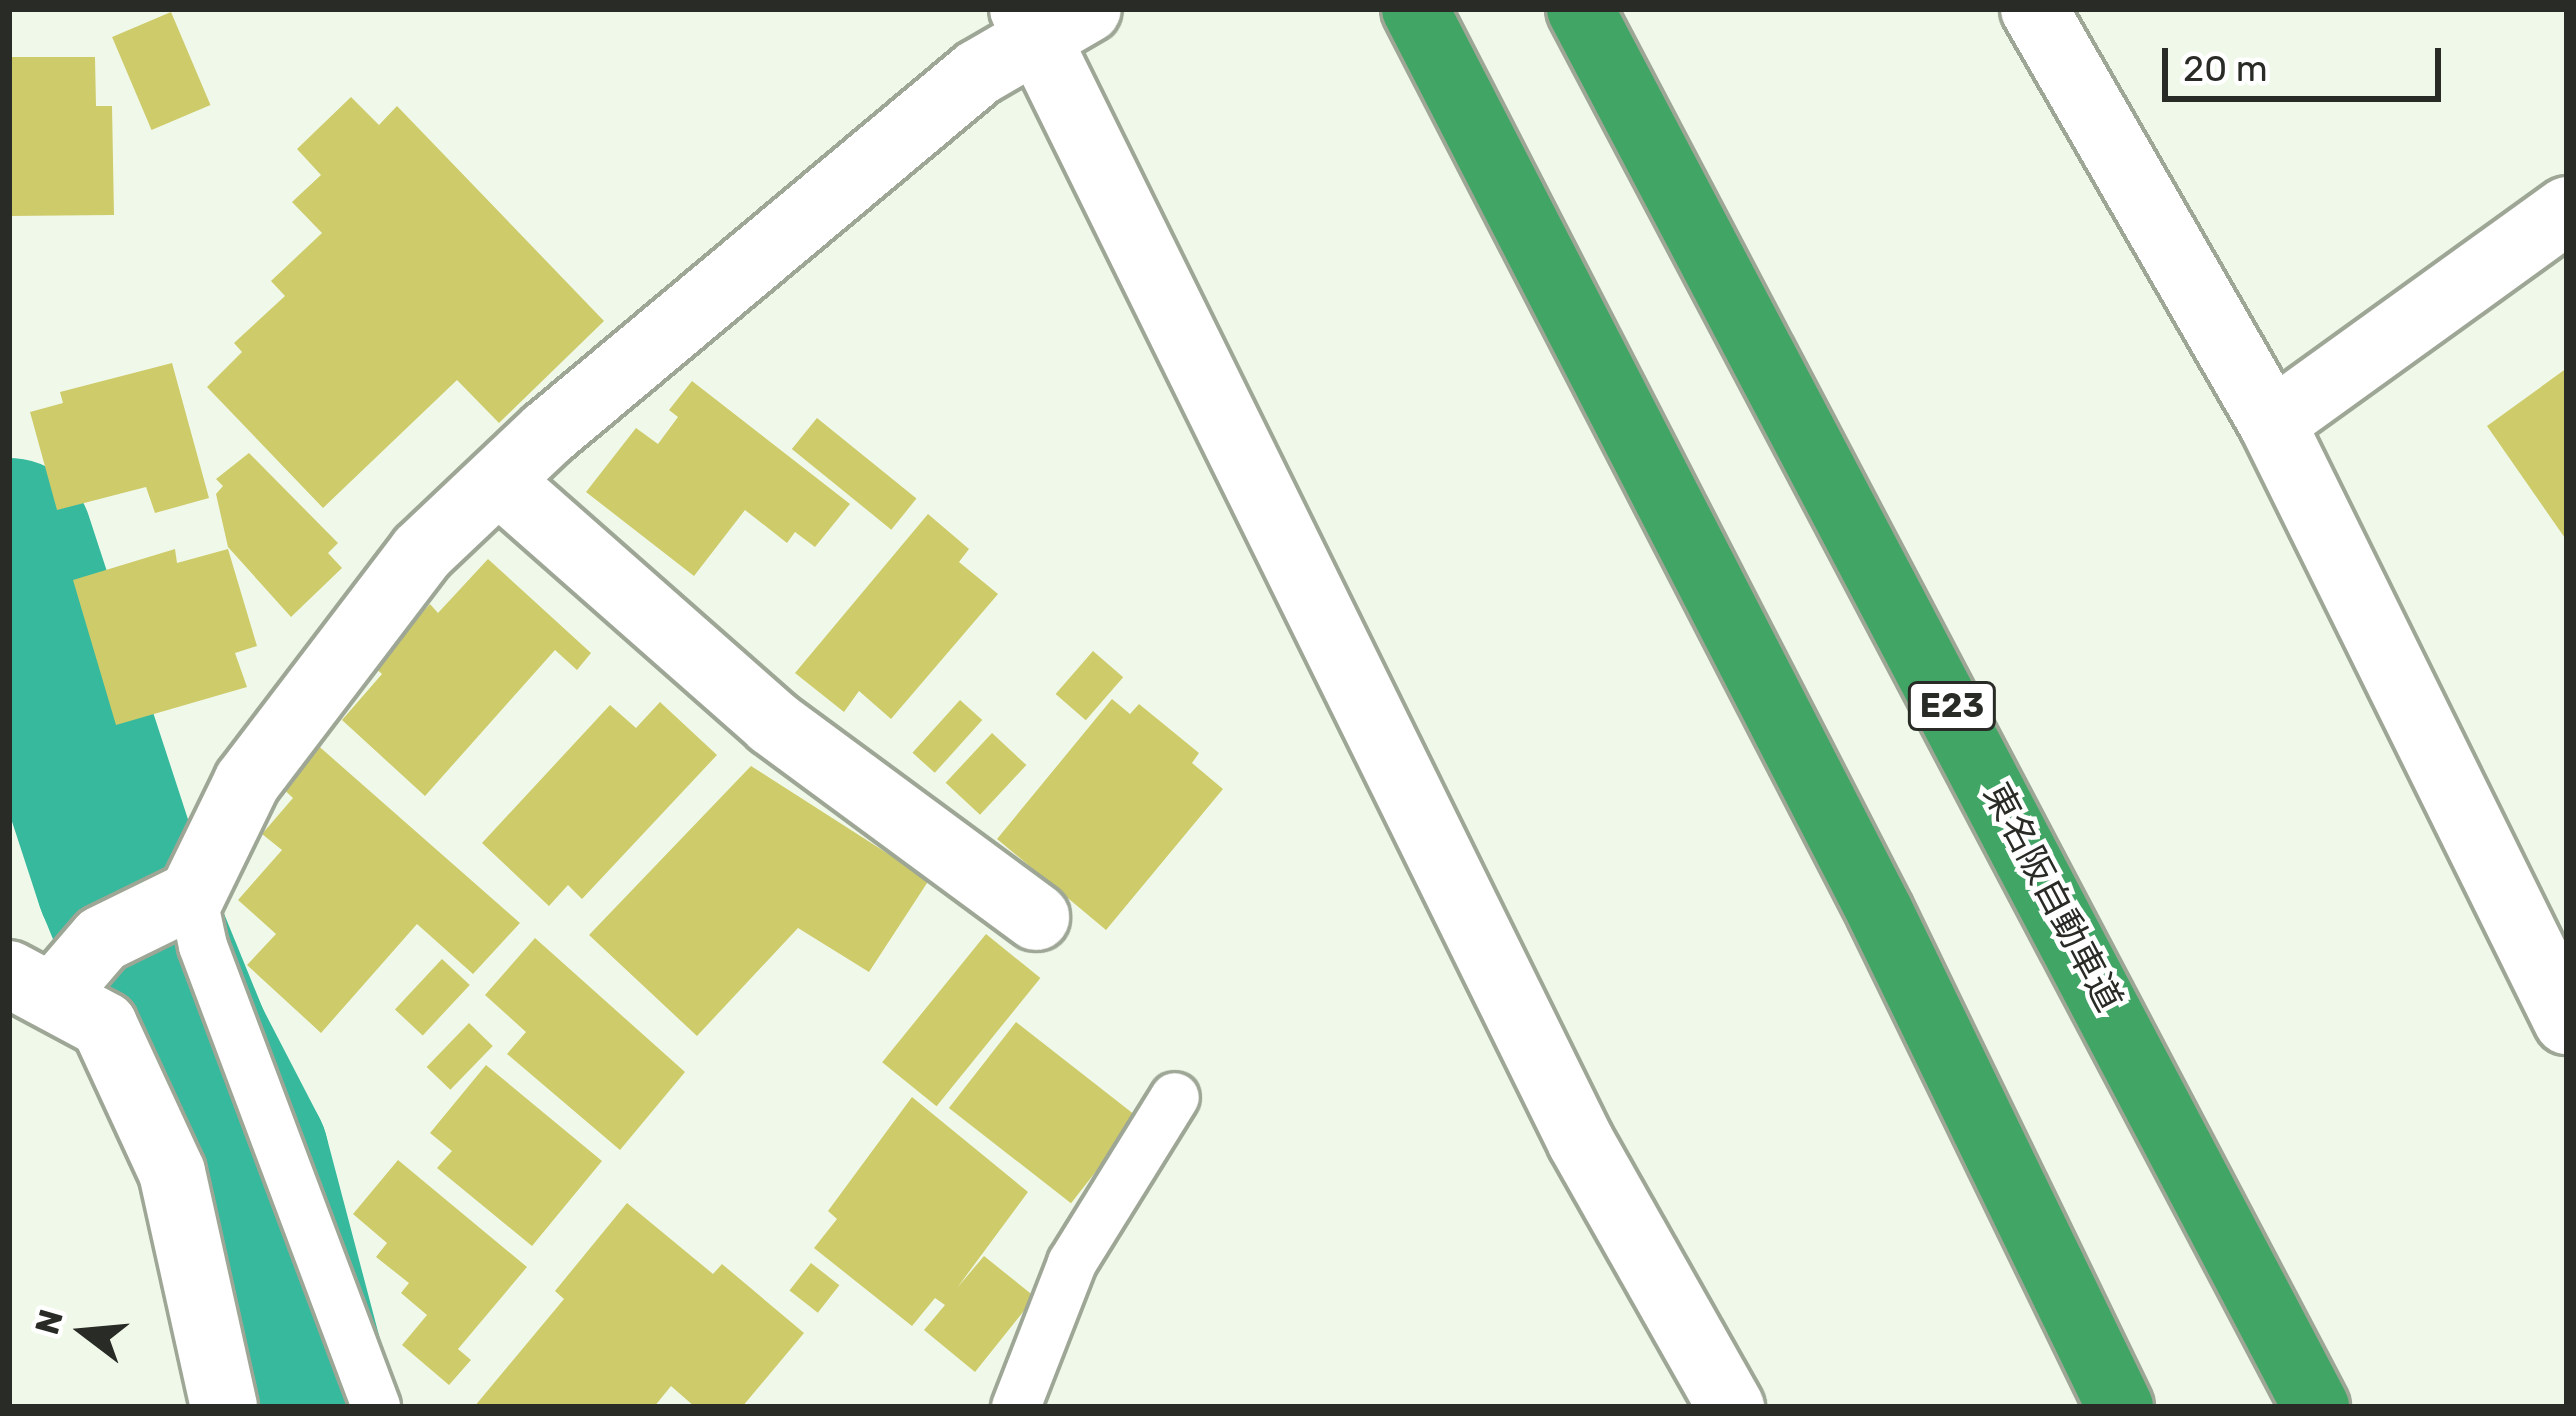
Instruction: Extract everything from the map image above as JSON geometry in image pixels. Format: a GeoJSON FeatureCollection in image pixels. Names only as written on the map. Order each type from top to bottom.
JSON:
{"type":"FeatureCollection","features":[{"type":"Feature","properties":{"kind":"highway"},"geometry":{"type":"LineString","coordinates":[[1415,9],[1880,912],[2120,1407]]}},
{"type":"Feature","properties":{"kind":"highway","name":"東名阪自動車道"},"geometry":{"type":"LineString","coordinates":[[1580,9],[2316,1407]]}},
{"type":"Feature","properties":{"kind":"street"},"geometry":{"type":"LineString","coordinates":[[2034,9],[2272,423],[2567,1021]]}},
{"type":"Feature","properties":{"kind":"street"},"geometry":{"type":"LineString","coordinates":[[224,1407],[172,1172],[104,1025],[31,985],[101,939],[185,898],[247,782],[308,692],[422,553],[1049,17],[1140,257],[1323,607],[1581,1142],[1731,1407]]}},
{"type":"Feature","properties":{"kind":"street"},"geometry":{"type":"LineString","coordinates":[[2272,423],[2567,210]]}},
{"type":"Feature","properties":{"kind":"street"},"geometry":{"type":"LineString","coordinates":[[500,482],[772,723],[1036,917]]}},
{"type":"Feature","properties":{"kind":"lane"},"geometry":{"type":"LineString","coordinates":[[185,898],[376,1407]]}},
{"type":"Feature","properties":{"kind":"lane"},"geometry":{"type":"LineString","coordinates":[[1016,1407],[1072,1263],[1174,1097]]}},
{"type":"Feature","properties":{"kind":"building"},"geometry":{"type":"Polygon","coordinates":[[[171,12],[210,105],[152,130],[112,37],[171,12]]]}},
{"type":"Feature","properties":{"kind":"building"},"geometry":{"type":"Polygon","coordinates":[[[9,57],[95,57],[96,106],[112,106],[114,215],[9,216],[9,57]]]}},
{"type":"Feature","properties":{"kind":"building"},"geometry":{"type":"Polygon","coordinates":[[[351,97],[379,125],[397,106],[604,321],[499,423],[457,380],[323,508],[207,387],[242,352],[234,343],[285,296],[271,281],[322,233],[292,202],[321,175],[297,149],[351,97]]]}},
{"type":"Feature","properties":{"kind":"building"},"geometry":{"type":"Polygon","coordinates":[[[172,363],[209,498],[155,513],[146,487],[57,510],[30,412],[63,403],[60,392],[172,363]]]}},
{"type":"Feature","properties":{"kind":"building"},"geometry":{"type":"Polygon","coordinates":[[[2567,368],[2567,541],[2487,426],[2567,368]]]}},
{"type":"Feature","properties":{"kind":"building"},"geometry":{"type":"Polygon","coordinates":[[[692,381],[850,504],[815,547],[795,532],[787,543],[745,510],[694,576],[586,492],[636,428],[658,444],[678,417],[669,410],[692,381]]]}},
{"type":"Feature","properties":{"kind":"building"},"geometry":{"type":"Polygon","coordinates":[[[817,418],[916,499],[891,530],[792,449],[817,418]]]}},
{"type":"Feature","properties":{"kind":"building"},"geometry":{"type":"Polygon","coordinates":[[[249,453],[338,543],[328,553],[342,568],[291,617],[228,547],[216,494],[223,486],[216,479],[249,453]]]}},
{"type":"Feature","properties":{"kind":"building"},"geometry":{"type":"Polygon","coordinates":[[[928,514],[969,549],[959,562],[998,594],[891,719],[859,691],[844,712],[795,673],[928,514]]]}},
{"type":"Feature","properties":{"kind":"building"},"geometry":{"type":"Polygon","coordinates":[[[175,549],[177,563],[228,549],[257,646],[235,653],[247,687],[116,725],[73,580],[175,549]]]}},
{"type":"Feature","properties":{"kind":"building"},"geometry":{"type":"Polygon","coordinates":[[[488,559],[591,653],[577,670],[555,650],[425,796],[342,720],[382,674],[373,666],[430,604],[438,613],[488,559]]]}},
{"type":"Feature","properties":{"kind":"building"},"geometry":{"type":"Polygon","coordinates":[[[1093,651],[1123,677],[1086,720],[1056,694],[1093,651]]]}},
{"type":"Feature","properties":{"kind":"building"},"geometry":{"type":"Polygon","coordinates":[[[1112,699],[1130,714],[1139,704],[1199,753],[1192,763],[1223,789],[1106,930],[997,839],[1112,699]]]}},
{"type":"Feature","properties":{"kind":"building"},"geometry":{"type":"Polygon","coordinates":[[[960,700],[982,720],[935,773],[912,753],[960,700]]]}},
{"type":"Feature","properties":{"kind":"building"},"geometry":{"type":"Polygon","coordinates":[[[660,702],[717,755],[582,899],[568,885],[549,906],[482,843],[610,705],[636,728],[660,702]]]}},
{"type":"Feature","properties":{"kind":"building"},"geometry":{"type":"Polygon","coordinates":[[[992,733],[1026,765],[980,815],[946,783],[992,733]]]}},
{"type":"Feature","properties":{"kind":"building"},"geometry":{"type":"Polygon","coordinates":[[[314,742],[520,923],[473,974],[417,924],[321,1033],[247,965],[276,934],[238,900],[282,850],[262,834],[293,798],[278,784],[314,742]]]}},
{"type":"Feature","properties":{"kind":"building"},"geometry":{"type":"Polygon","coordinates":[[[751,766],[929,880],[869,972],[798,928],[697,1036],[589,935],[751,766]]]}},
{"type":"Feature","properties":{"kind":"building"},"geometry":{"type":"Polygon","coordinates":[[[986,934],[1040,978],[937,1106],[882,1062],[986,934]]]}},
{"type":"Feature","properties":{"kind":"building"},"geometry":{"type":"Polygon","coordinates":[[[535,938],[685,1072],[620,1150],[507,1054],[526,1032],[485,995],[535,938]]]}},
{"type":"Feature","properties":{"kind":"building"},"geometry":{"type":"Polygon","coordinates":[[[442,959],[470,985],[423,1035],[395,1009],[442,959]]]}},
{"type":"Feature","properties":{"kind":"building"},"geometry":{"type":"Polygon","coordinates":[[[1016,1022],[1138,1117],[1071,1203],[949,1108],[1016,1022]]]}},
{"type":"Feature","properties":{"kind":"building"},"geometry":{"type":"Polygon","coordinates":[[[469,1023],[493,1046],[450,1090],[427,1067],[469,1023]]]}},
{"type":"Feature","properties":{"kind":"building"},"geometry":{"type":"Polygon","coordinates":[[[486,1065],[602,1161],[532,1246],[437,1168],[452,1151],[430,1133],[486,1065]]]}},
{"type":"Feature","properties":{"kind":"building"},"geometry":{"type":"Polygon","coordinates":[[[912,1097],[1028,1192],[957,1288],[984,1256],[1035,1297],[975,1372],[924,1330],[945,1305],[935,1298],[912,1326],[814,1248],[837,1219],[828,1211],[912,1097]]]}},
{"type":"Feature","properties":{"kind":"building"},"geometry":{"type":"Polygon","coordinates":[[[398,1160],[527,1267],[458,1349],[471,1360],[449,1385],[402,1345],[427,1315],[401,1293],[409,1283],[376,1257],[387,1243],[353,1214],[398,1160]]]}},
{"type":"Feature","properties":{"kind":"building"},"geometry":{"type":"Polygon","coordinates":[[[627,1203],[713,1274],[722,1264],[804,1333],[742,1407],[695,1407],[671,1386],[654,1407],[474,1407],[564,1299],[555,1291],[627,1203]]]}},
{"type":"Feature","properties":{"kind":"building"},"geometry":{"type":"Polygon","coordinates":[[[811,1263],[839,1285],[818,1313],[789,1291],[811,1263]]]}},
{"type":"Feature","properties":{"kind":"waterway"},"geometry":{"type":"LineString","coordinates":[[9,542],[120,881],[186,1043],[245,1157],[311,1407]]}}]}
